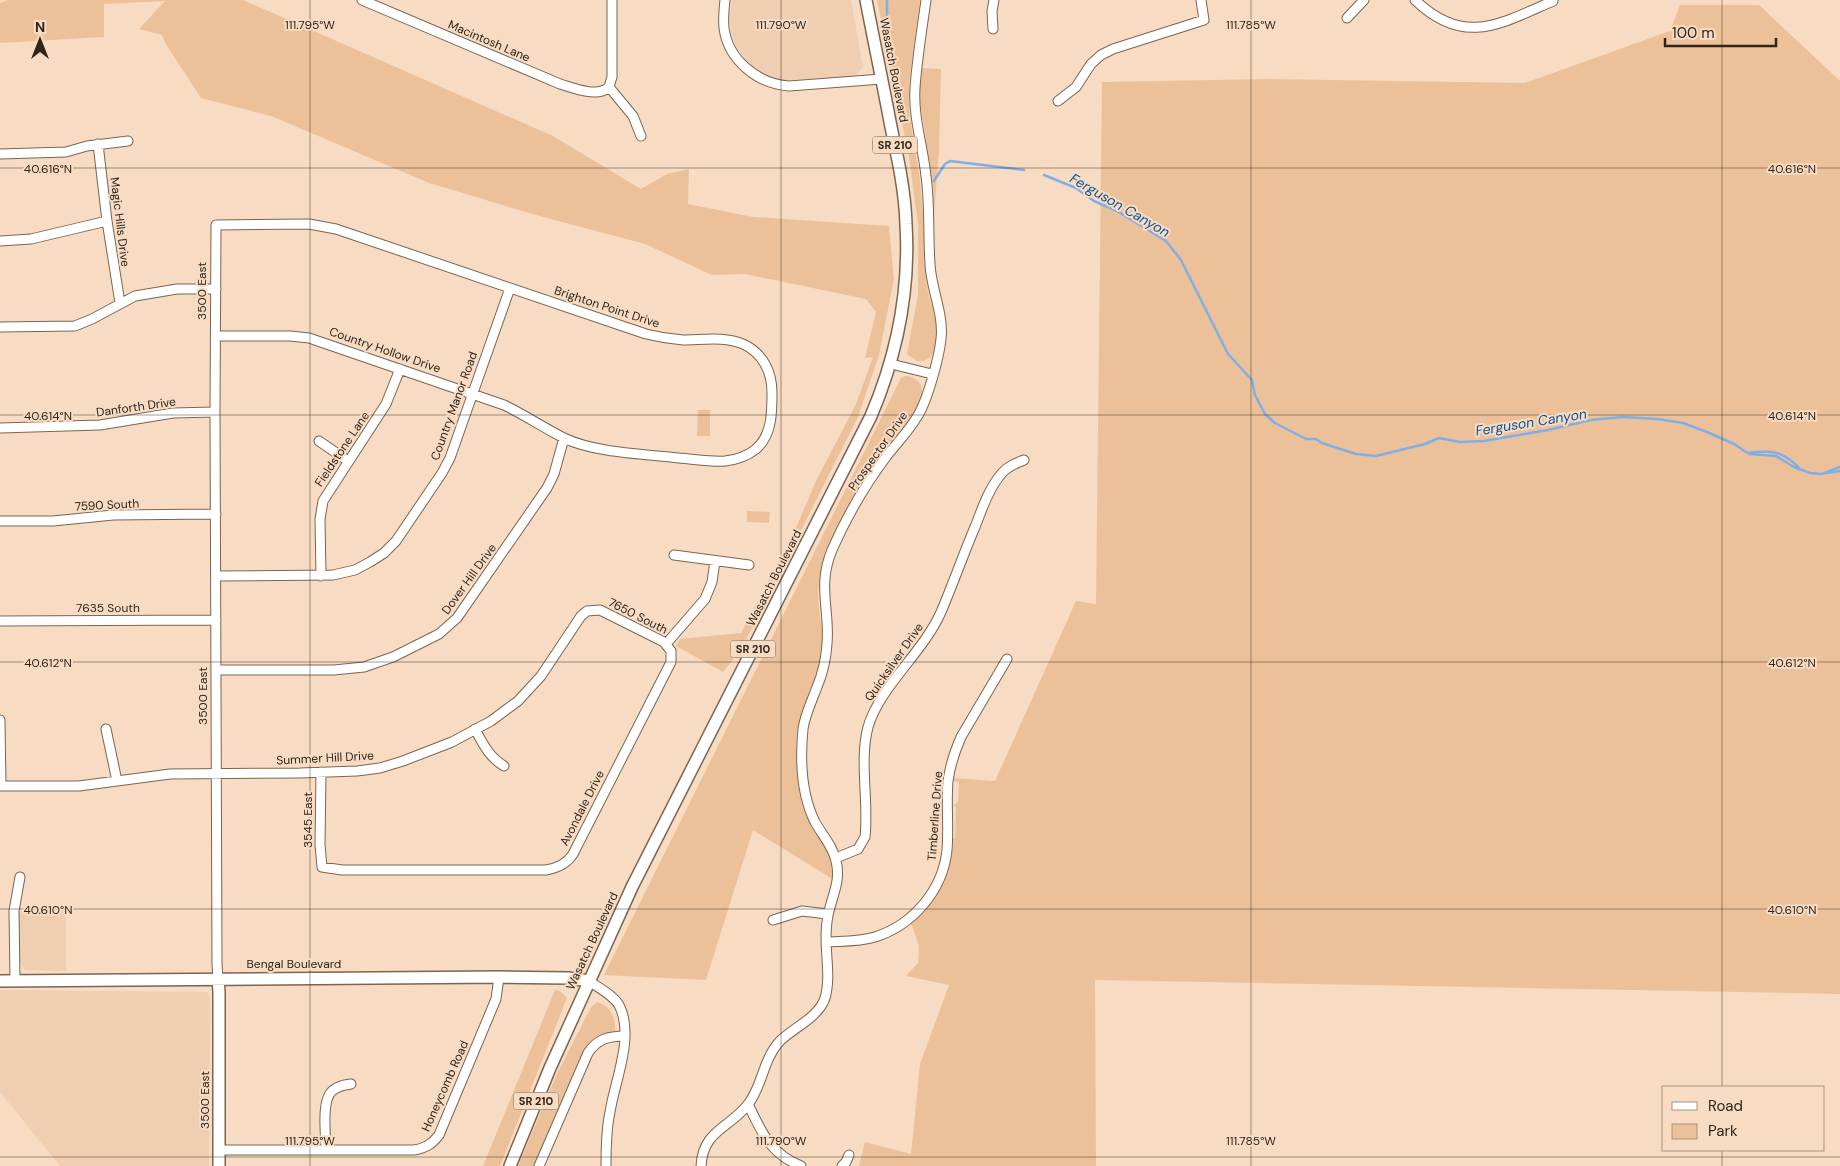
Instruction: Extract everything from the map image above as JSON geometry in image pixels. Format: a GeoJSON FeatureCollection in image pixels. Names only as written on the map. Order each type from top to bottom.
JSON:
{"type":"FeatureCollection","features":[{"type":"Feature","properties":{"kind":"main road","name":"Wasatch Boulevard"},"geometry":{"type":"LineString","coordinates":[[510,1166],[550,1068],[632,887],[870,416],[891,364],[904,301],[907,234],[901,180],[866,0]]}},
{"type":"Feature","properties":{"kind":"main road","name":"Bengal Boulevard"},"geometry":{"type":"LineString","coordinates":[[0,981],[500,977],[568,978],[589,981]]}},
{"type":"Feature","properties":{"kind":"main road","name":"3500 East"},"geometry":{"type":"LineString","coordinates":[[218,978],[219,1166]]}},
{"type":"Feature","properties":{"kind":"street","name":"Macintosh Lane"},"geometry":{"type":"LineString","coordinates":[[362,0],[560,84],[594,92],[601,92],[609,87]]}},
{"type":"Feature","properties":{"kind":"street"},"geometry":{"type":"LineString","coordinates":[[612,0],[612,77],[609,87],[633,116],[641,136]]}},
{"type":"Feature","properties":{"kind":"street"},"geometry":{"type":"LineString","coordinates":[[725,0],[724,28],[732,51],[750,72],[764,80],[789,86],[882,80]]}},
{"type":"Feature","properties":{"kind":"street","name":"Prospector Drive"},"geometry":{"type":"LineString","coordinates":[[701,1166],[704,1147],[710,1137],[748,1104],[756,1091],[765,1064],[780,1041],[821,1006],[825,997],[827,986],[826,942],[828,914],[837,885],[838,872],[836,858],[816,824],[810,809],[805,794],[803,778],[804,721],[822,672],[827,642],[823,591],[824,576],[833,549],[865,488],[886,457],[910,429],[919,414],[926,399],[942,339],[942,322],[931,278],[927,180],[915,106],[915,89],[926,0]]}},
{"type":"Feature","properties":{"kind":"street"},"geometry":{"type":"LineString","coordinates":[[993,28],[992,11],[994,0]]}},
{"type":"Feature","properties":{"kind":"street"},"geometry":{"type":"LineString","coordinates":[[1058,101],[1076,87],[1091,64],[1101,55],[1204,20],[1201,0]]}},
{"type":"Feature","properties":{"kind":"street"},"geometry":{"type":"LineString","coordinates":[[1347,18],[1364,0]]}},
{"type":"Feature","properties":{"kind":"street"},"geometry":{"type":"LineString","coordinates":[[1415,0],[1434,16],[1446,22],[1472,28],[1502,23],[1553,1]]}},
{"type":"Feature","properties":{"kind":"street"},"geometry":{"type":"LineString","coordinates":[[0,154],[66,152],[98,144],[128,141]]}},
{"type":"Feature","properties":{"kind":"street","name":"Magic Hills Drive"},"geometry":{"type":"LineString","coordinates":[[98,144],[107,221],[120,303]]}},
{"type":"Feature","properties":{"kind":"street"},"geometry":{"type":"LineString","coordinates":[[0,241],[31,239],[107,221]]}},
{"type":"Feature","properties":{"kind":"street","name":"Brighton Point Drive"},"geometry":{"type":"LineString","coordinates":[[216,225],[323,226],[658,337],[682,340],[735,341],[752,349],[768,367],[772,390],[768,433],[757,448],[736,460],[724,461],[649,455],[601,448],[564,438]]}},
{"type":"Feature","properties":{"kind":"street","name":"3500 East"},"geometry":{"type":"LineString","coordinates":[[216,225],[218,978]]}},
{"type":"Feature","properties":{"kind":"street"},"geometry":{"type":"LineString","coordinates":[[0,328],[75,326],[135,296],[178,288],[216,288]]}},
{"type":"Feature","properties":{"kind":"street","name":"Country Manor Road"},"geometry":{"type":"LineString","coordinates":[[216,576],[321,576],[355,570],[384,553],[396,540],[446,466],[456,443],[510,288]]}},
{"type":"Feature","properties":{"kind":"street","name":"Country Hollow Drive"},"geometry":{"type":"LineString","coordinates":[[216,336],[310,338],[473,394],[524,414],[564,438]]}},
{"type":"Feature","properties":{"kind":"street"},"geometry":{"type":"LineString","coordinates":[[891,364],[932,374]]}},
{"type":"Feature","properties":{"kind":"street","name":"Fieldstone Lane"},"geometry":{"type":"LineString","coordinates":[[321,576],[320,519],[323,501],[386,404],[400,369]]}},
{"type":"Feature","properties":{"kind":"street","name":"Danforth Drive"},"geometry":{"type":"LineString","coordinates":[[0,428],[100,425],[173,413],[216,412]]}},
{"type":"Feature","properties":{"kind":"street","name":"Dover Hill Drive"},"geometry":{"type":"LineString","coordinates":[[217,670],[334,670],[364,667],[393,657],[445,630],[457,618],[547,488],[554,474],[564,438]]}},
{"type":"Feature","properties":{"kind":"street"},"geometry":{"type":"LineString","coordinates":[[319,441],[348,461]]}},
{"type":"Feature","properties":{"kind":"street","name":"Quicksilver Drive"},"geometry":{"type":"LineString","coordinates":[[836,858],[858,849],[865,837],[866,740],[872,716],[886,692],[920,649],[934,626],[993,487],[1002,472],[1014,463],[1024,460]]}},
{"type":"Feature","properties":{"kind":"street","name":"7590 South"},"geometry":{"type":"LineString","coordinates":[[0,521],[53,521],[113,515],[216,514]]}},
{"type":"Feature","properties":{"kind":"street"},"geometry":{"type":"LineString","coordinates":[[674,555],[749,565]]}},
{"type":"Feature","properties":{"kind":"street"},"geometry":{"type":"LineString","coordinates":[[669,648],[705,598],[712,582],[715,561]]}},
{"type":"Feature","properties":{"kind":"street","name":"7650 South"},"geometry":{"type":"LineString","coordinates":[[591,610],[600,610],[669,648]]}},
{"type":"Feature","properties":{"kind":"street","name":"Summer Hill Drive"},"geometry":{"type":"LineString","coordinates":[[0,786],[79,786],[142,776],[170,774],[356,771],[403,762],[427,753],[475,729],[505,711],[530,689],[581,616],[591,610]]}},
{"type":"Feature","properties":{"kind":"street","name":"7635 South"},"geometry":{"type":"LineString","coordinates":[[0,622],[216,620]]}},
{"type":"Feature","properties":{"kind":"street","name":"Avondale Drive"},"geometry":{"type":"LineString","coordinates":[[322,868],[342,870],[546,870],[561,866],[574,854],[671,662],[669,648]]}},
{"type":"Feature","properties":{"kind":"street","name":"Timberline Drive"},"geometry":{"type":"LineString","coordinates":[[826,942],[851,941],[875,937],[897,927],[928,900],[945,863],[948,782],[956,750],[961,737],[1007,659]]}},
{"type":"Feature","properties":{"kind":"street"},"geometry":{"type":"LineString","coordinates":[[0,720],[0,786]]}},
{"type":"Feature","properties":{"kind":"street"},"geometry":{"type":"LineString","coordinates":[[106,729],[117,781]]}},
{"type":"Feature","properties":{"kind":"street"},"geometry":{"type":"LineString","coordinates":[[475,729],[488,753],[495,761],[504,766]]}},
{"type":"Feature","properties":{"kind":"street","name":"3545 East"},"geometry":{"type":"LineString","coordinates":[[321,772],[320,845],[322,868]]}},
{"type":"Feature","properties":{"kind":"street"},"geometry":{"type":"LineString","coordinates":[[15,981],[14,911],[20,877]]}},
{"type":"Feature","properties":{"kind":"street"},"geometry":{"type":"LineString","coordinates":[[773,920],[802,912],[828,914]]}},
{"type":"Feature","properties":{"kind":"street","name":"Honeycomb Road"},"geometry":{"type":"LineString","coordinates":[[219,1150],[414,1150],[433,1143],[439,1135],[496,999],[500,977]]}},
{"type":"Feature","properties":{"kind":"street"},"geometry":{"type":"LineString","coordinates":[[589,981],[610,996],[619,1006],[625,1036],[623,1060],[614,1086],[608,1124],[606,1166]]}},
{"type":"Feature","properties":{"kind":"street"},"geometry":{"type":"LineString","coordinates":[[539,1166],[584,1062],[593,1046],[608,1037],[625,1036]]}},
{"type":"Feature","properties":{"kind":"street"},"geometry":{"type":"LineString","coordinates":[[326,1150],[326,1105],[328,1096],[332,1091],[341,1086],[351,1084]]}},
{"type":"Feature","properties":{"kind":"street"},"geometry":{"type":"LineString","coordinates":[[748,1104],[762,1134],[770,1145],[782,1155],[801,1166]]}},
{"type":"Feature","properties":{"kind":"street"},"geometry":{"type":"LineString","coordinates":[[842,1166],[849,1154]]}},
{"type":"Feature","properties":{"kind":"shaded area"},"geometry":{"type":"Polygon","coordinates":[[[731,0],[851,0],[864,66],[855,76],[786,80],[768,77],[747,61],[737,48],[732,36],[730,22],[731,0]]]}},
{"type":"Feature","properties":{"kind":"shaded area"},"geometry":{"type":"Polygon","coordinates":[[[66,911],[66,971],[25,970],[19,960],[18,912],[66,911]]]}},
{"type":"Feature","properties":{"kind":"shaded area"},"geometry":{"type":"Polygon","coordinates":[[[0,990],[207,992],[210,998],[209,1166],[60,1166],[0,1092],[0,990]]]}},
{"type":"Feature","properties":{"kind":"green space"},"geometry":{"type":"Polygon","coordinates":[[[8,0],[243,0],[553,136],[641,189],[667,174],[689,169],[688,204],[753,217],[889,226],[894,279],[879,355],[858,417],[742,648],[723,672],[676,646],[680,639],[741,633],[796,528],[816,481],[856,404],[873,357],[865,358],[876,312],[866,299],[745,274],[712,275],[645,244],[536,215],[429,183],[271,116],[201,98],[165,43],[162,35],[139,29],[165,1],[104,4],[104,37],[0,43],[0,3],[8,0]]]}},
{"type":"Feature","properties":{"kind":"green space"},"geometry":{"type":"Polygon","coordinates":[[[877,0],[920,0],[909,83],[909,111],[920,181],[924,226],[924,260],[928,292],[937,323],[935,349],[931,357],[924,361],[917,361],[907,354],[918,295],[918,224],[909,157],[877,0]]]}},
{"type":"Feature","properties":{"kind":"green space"},"geometry":{"type":"Polygon","coordinates":[[[1680,5],[1759,5],[1840,81],[1840,994],[1095,980],[1096,1166],[859,1166],[865,1142],[911,1154],[920,1064],[949,985],[906,976],[918,963],[919,946],[911,923],[935,895],[949,863],[952,838],[955,838],[956,807],[953,805],[958,802],[959,782],[953,781],[953,778],[995,781],[1076,601],[1096,604],[1102,82],[1267,79],[1525,83],[1670,31],[1680,5]]]}},
{"type":"Feature","properties":{"kind":"green space"},"geometry":{"type":"Polygon","coordinates":[[[922,68],[941,69],[939,152],[934,214],[933,185],[919,95],[922,68]]]}},
{"type":"Feature","properties":{"kind":"green space"},"geometry":{"type":"Polygon","coordinates":[[[905,376],[912,377],[922,387],[922,395],[917,409],[909,422],[880,457],[861,487],[839,526],[823,562],[818,597],[822,649],[818,668],[797,729],[796,759],[802,805],[828,853],[832,863],[834,880],[753,830],[706,980],[604,975],[901,378],[905,376]]]}},
{"type":"Feature","properties":{"kind":"green space"},"geometry":{"type":"Polygon","coordinates":[[[698,410],[710,410],[710,436],[697,436],[698,410]]]}},
{"type":"Feature","properties":{"kind":"green space"},"geometry":{"type":"Polygon","coordinates":[[[747,511],[770,512],[769,523],[747,522],[747,511]]]}},
{"type":"Feature","properties":{"kind":"green space"},"geometry":{"type":"Polygon","coordinates":[[[555,990],[560,991],[567,998],[500,1166],[483,1166],[555,990]]]}},
{"type":"Feature","properties":{"kind":"green space"},"geometry":{"type":"Polygon","coordinates":[[[597,1002],[606,1006],[612,1013],[615,1022],[615,1032],[601,1036],[536,1166],[518,1166],[556,1076],[591,1007],[597,1002]]]}},
{"type":"Feature","properties":{"kind":"waterway"},"geometry":{"type":"LineString","coordinates":[[887,0],[887,17]]}},
{"type":"Feature","properties":{"kind":"waterway","name":"Ferguson Canyon"},"geometry":{"type":"LineString","coordinates":[[934,181],[945,164],[950,161],[1024,170]]}},
{"type":"Feature","properties":{"kind":"waterway","name":"Ferguson Canyon"},"geometry":{"type":"LineString","coordinates":[[1044,175],[1076,188],[1094,201],[1117,211],[1166,241],[1181,260],[1228,354],[1252,380],[1255,395],[1265,414],[1275,423],[1306,439],[1316,439],[1322,443],[1356,454],[1376,456],[1425,444],[1439,438],[1460,442],[1484,441],[1548,430],[1591,420],[1622,417],[1658,419],[1683,423],[1734,444],[1749,454],[1776,456],[1794,467],[1810,473],[1822,474],[1840,467]]}},
{"type":"Feature","properties":{"kind":"waterway","name":"Ferguson Canyon"},"geometry":{"type":"LineString","coordinates":[[1748,453],[1777,453],[1789,459],[1801,470]]}},
{"type":"Feature","properties":{"kind":"waterway","name":"Ferguson Canyon"},"geometry":{"type":"LineString","coordinates":[[1827,473],[1840,471]]}}]}
